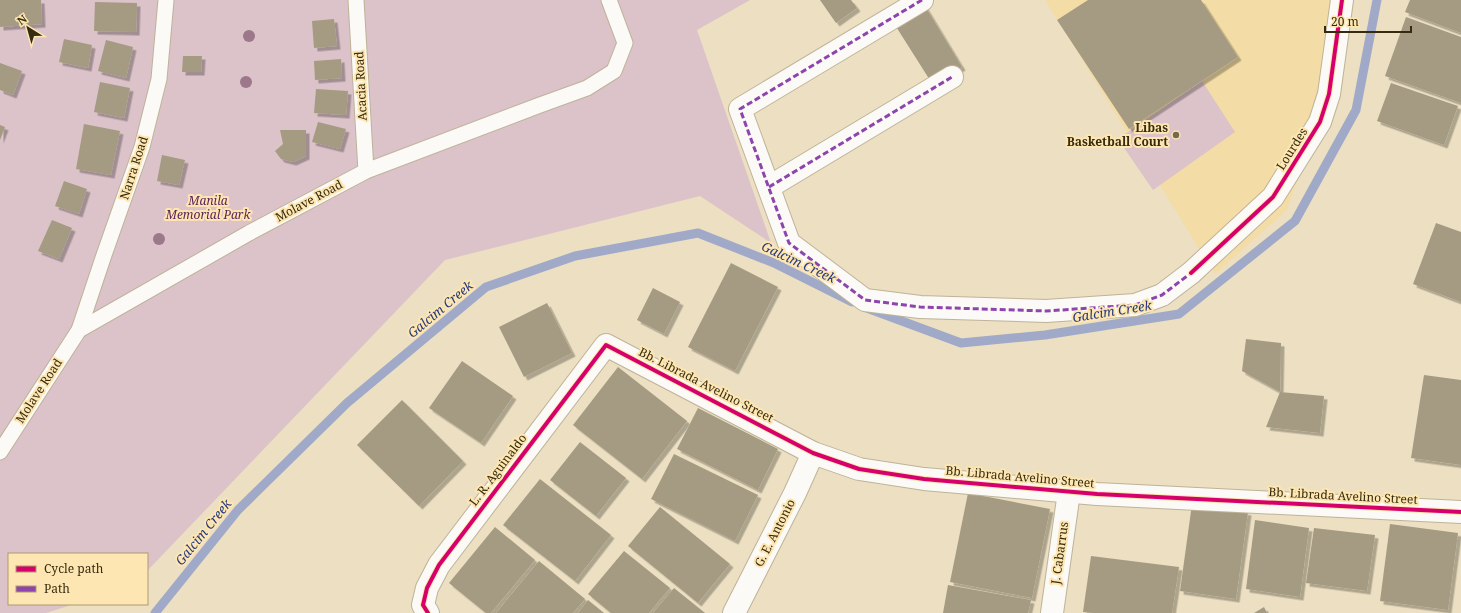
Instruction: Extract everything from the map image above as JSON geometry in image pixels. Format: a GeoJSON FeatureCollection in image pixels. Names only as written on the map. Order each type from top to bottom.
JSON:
{"type":"FeatureCollection","features":[{"type":"Feature","properties":{"kind":"street","name":"Lourdes"},"geometry":{"type":"LineString","coordinates":[[922,0],[740,109],[789,243],[865,300],[920,307],[1046,311],[1135,305],[1162,295],[1191,273],[1273,197],[1320,122],[1329,94],[1342,0]]}},
{"type":"Feature","properties":{"kind":"street"},"geometry":{"type":"LineString","coordinates":[[769,187],[952,77]]}},
{"type":"Feature","properties":{"kind":"street","name":"Bb. Librada Avelino Street"},"geometry":{"type":"LineString","coordinates":[[606,345],[813,453],[859,469],[924,479],[1069,492],[1461,512]]}},
{"type":"Feature","properties":{"kind":"street","name":"L. R. Aguinaldo"},"geometry":{"type":"LineString","coordinates":[[428,613],[423,605],[427,588],[439,565],[606,345]]}},
{"type":"Feature","properties":{"kind":"street","name":"G. E. Antonio"},"geometry":{"type":"LineString","coordinates":[[734,613],[795,493],[813,453]]}},
{"type":"Feature","properties":{"kind":"street","name":"J. Cabarrus"},"geometry":{"type":"LineString","coordinates":[[1052,613],[1069,492]]}},
{"type":"Feature","properties":{"kind":"lane","name":"Narra Road"},"geometry":{"type":"LineString","coordinates":[[79,330],[142,147],[159,79],[166,0]]}},
{"type":"Feature","properties":{"kind":"lane","name":"Acacia Road"},"geometry":{"type":"LineString","coordinates":[[356,0],[366,171]]}},
{"type":"Feature","properties":{"kind":"lane","name":"Molave Road"},"geometry":{"type":"LineString","coordinates":[[0,452],[79,330],[249,233],[366,171],[587,88],[614,70],[625,43],[609,0]]}},
{"type":"Feature","properties":{"kind":"shaded area"},"geometry":{"type":"Polygon","coordinates":[[[1045,0],[1354,0],[1351,23],[1287,210],[1215,274],[1045,0]]]}},
{"type":"Feature","properties":{"kind":"green space","name":"Manila Memorial Park"},"geometry":{"type":"Polygon","coordinates":[[[0,0],[750,0],[697,30],[771,243],[700,196],[445,260],[148,570],[148,553],[8,553],[8,605],[71,605],[46,613],[0,613],[0,0]]]}},
{"type":"Feature","properties":{"kind":"green space","name":"Libas Basketball Court"},"geometry":{"type":"Polygon","coordinates":[[[1202,81],[1235,132],[1153,190],[1118,139],[1202,81]]]}},
{"type":"Feature","properties":{"kind":"building"},"geometry":{"type":"Polygon","coordinates":[[[0,0],[41,0],[42,24],[0,27],[0,0]]]}},
{"type":"Feature","properties":{"kind":"building"},"geometry":{"type":"Polygon","coordinates":[[[820,0],[851,0],[857,8],[836,23],[820,0]]]}},
{"type":"Feature","properties":{"kind":"building"},"geometry":{"type":"Polygon","coordinates":[[[1088,0],[1201,0],[1238,57],[1129,129],[1057,20],[1088,0]]]}},
{"type":"Feature","properties":{"kind":"building"},"geometry":{"type":"Polygon","coordinates":[[[1410,0],[1461,0],[1461,33],[1405,12],[1410,0]]]}},
{"type":"Feature","properties":{"kind":"building"},"geometry":{"type":"Polygon","coordinates":[[[95,2],[137,3],[136,32],[94,31],[95,2]]]}},
{"type":"Feature","properties":{"kind":"building"},"geometry":{"type":"Polygon","coordinates":[[[925,6],[962,67],[933,85],[895,25],[925,6]]]}},
{"type":"Feature","properties":{"kind":"building"},"geometry":{"type":"Polygon","coordinates":[[[1406,17],[1461,37],[1461,103],[1385,76],[1406,17]]]}},
{"type":"Feature","properties":{"kind":"building"},"geometry":{"type":"Polygon","coordinates":[[[334,19],[337,46],[314,48],[312,21],[334,19]]]}},
{"type":"Feature","properties":{"kind":"building"},"geometry":{"type":"Polygon","coordinates":[[[64,39],[92,45],[88,68],[59,62],[64,39]]]}},
{"type":"Feature","properties":{"kind":"building"},"geometry":{"type":"Polygon","coordinates":[[[106,40],[133,47],[126,78],[98,71],[106,40]]]}},
{"type":"Feature","properties":{"kind":"building"},"geometry":{"type":"Polygon","coordinates":[[[183,56],[202,56],[201,72],[182,72],[183,56]]]}},
{"type":"Feature","properties":{"kind":"building"},"geometry":{"type":"Polygon","coordinates":[[[341,59],[342,78],[315,80],[314,61],[341,59]]]}},
{"type":"Feature","properties":{"kind":"building"},"geometry":{"type":"Polygon","coordinates":[[[0,63],[22,71],[13,95],[0,90],[0,63]]]}},
{"type":"Feature","properties":{"kind":"building"},"geometry":{"type":"Polygon","coordinates":[[[100,82],[130,88],[124,118],[94,112],[100,82]]]}},
{"type":"Feature","properties":{"kind":"building"},"geometry":{"type":"Polygon","coordinates":[[[1391,83],[1458,106],[1444,145],[1377,121],[1391,83]]]}},
{"type":"Feature","properties":{"kind":"building"},"geometry":{"type":"Polygon","coordinates":[[[316,89],[348,91],[346,115],[314,113],[316,89]]]}},
{"type":"Feature","properties":{"kind":"building"},"geometry":{"type":"Polygon","coordinates":[[[318,122],[346,129],[340,149],[312,142],[318,122]]]}},
{"type":"Feature","properties":{"kind":"building"},"geometry":{"type":"Polygon","coordinates":[[[84,124],[120,131],[111,175],[76,169],[84,124]]]}},
{"type":"Feature","properties":{"kind":"building"},"geometry":{"type":"Polygon","coordinates":[[[0,125],[5,127],[0,140],[0,125]]]}},
{"type":"Feature","properties":{"kind":"building"},"geometry":{"type":"Polygon","coordinates":[[[280,130],[306,130],[306,156],[293,162],[281,159],[275,151],[283,144],[280,130]]]}},
{"type":"Feature","properties":{"kind":"building"},"geometry":{"type":"Polygon","coordinates":[[[162,155],[185,160],[179,185],[157,181],[162,155]]]}},
{"type":"Feature","properties":{"kind":"building"},"geometry":{"type":"Polygon","coordinates":[[[64,181],[87,189],[79,214],[55,206],[64,181]]]}},
{"type":"Feature","properties":{"kind":"building"},"geometry":{"type":"Polygon","coordinates":[[[52,220],[72,228],[59,259],[38,251],[52,220]]]}},
{"type":"Feature","properties":{"kind":"building"},"geometry":{"type":"Polygon","coordinates":[[[1436,223],[1461,232],[1461,302],[1413,284],[1436,223]]]}},
{"type":"Feature","properties":{"kind":"building"},"geometry":{"type":"Polygon","coordinates":[[[731,263],[778,287],[735,371],[688,347],[731,263]]]}},
{"type":"Feature","properties":{"kind":"building"},"geometry":{"type":"Polygon","coordinates":[[[653,288],[680,302],[664,334],[637,320],[653,288]]]}},
{"type":"Feature","properties":{"kind":"building"},"geometry":{"type":"Polygon","coordinates":[[[547,303],[572,353],[524,377],[499,327],[547,303]]]}},
{"type":"Feature","properties":{"kind":"building"},"geometry":{"type":"Polygon","coordinates":[[[1246,339],[1281,343],[1280,392],[1242,371],[1246,339]]]}},
{"type":"Feature","properties":{"kind":"building"},"geometry":{"type":"Polygon","coordinates":[[[462,361],[513,396],[481,443],[429,408],[462,361]]]}},
{"type":"Feature","properties":{"kind":"building"},"geometry":{"type":"Polygon","coordinates":[[[618,367],[687,421],[642,479],[573,425],[618,367]]]}},
{"type":"Feature","properties":{"kind":"building"},"geometry":{"type":"Polygon","coordinates":[[[1424,375],[1461,380],[1461,465],[1411,458],[1424,375]]]}},
{"type":"Feature","properties":{"kind":"building"},"geometry":{"type":"Polygon","coordinates":[[[1280,392],[1324,396],[1320,433],[1266,427],[1280,392]]]}},
{"type":"Feature","properties":{"kind":"building"},"geometry":{"type":"Polygon","coordinates":[[[402,400],[463,461],[419,506],[357,445],[402,400]]]}},
{"type":"Feature","properties":{"kind":"building"},"geometry":{"type":"Polygon","coordinates":[[[698,408],[778,449],[758,490],[677,449],[698,408]]]}},
{"type":"Feature","properties":{"kind":"building"},"geometry":{"type":"Polygon","coordinates":[[[580,442],[626,478],[596,516],[550,480],[580,442]]]}},
{"type":"Feature","properties":{"kind":"building"},"geometry":{"type":"Polygon","coordinates":[[[674,454],[758,495],[735,541],[651,499],[674,454]]]}},
{"type":"Feature","properties":{"kind":"building"},"geometry":{"type":"Polygon","coordinates":[[[540,479],[611,535],[575,581],[503,525],[540,479]]]}},
{"type":"Feature","properties":{"kind":"building"},"geometry":{"type":"Polygon","coordinates":[[[968,493],[1050,509],[1032,598],[950,582],[968,493]]]}},
{"type":"Feature","properties":{"kind":"building"},"geometry":{"type":"Polygon","coordinates":[[[1192,504],[1248,512],[1236,599],[1180,591],[1192,504]]]}},
{"type":"Feature","properties":{"kind":"building"},"geometry":{"type":"Polygon","coordinates":[[[660,507],[730,564],[698,603],[628,546],[660,507]]]}},
{"type":"Feature","properties":{"kind":"building"},"geometry":{"type":"Polygon","coordinates":[[[1255,520],[1309,528],[1300,597],[1246,589],[1255,520]]]}},
{"type":"Feature","properties":{"kind":"building"},"geometry":{"type":"Polygon","coordinates":[[[1390,524],[1458,533],[1448,610],[1380,601],[1390,524]]]}},
{"type":"Feature","properties":{"kind":"building"},"geometry":{"type":"Polygon","coordinates":[[[495,527],[535,560],[491,613],[486,613],[449,583],[495,527]]]}},
{"type":"Feature","properties":{"kind":"building"},"geometry":{"type":"Polygon","coordinates":[[[1314,528],[1375,535],[1367,591],[1306,583],[1314,528]]]}},
{"type":"Feature","properties":{"kind":"building"},"geometry":{"type":"Polygon","coordinates":[[[624,551],[670,588],[649,613],[611,613],[588,594],[624,551]]]}},
{"type":"Feature","properties":{"kind":"building"},"geometry":{"type":"Polygon","coordinates":[[[1091,556],[1179,567],[1172,613],[1083,612],[1091,556]]]}},
{"type":"Feature","properties":{"kind":"building"},"geometry":{"type":"Polygon","coordinates":[[[539,561],[585,599],[573,613],[496,613],[539,561]]]}},
{"type":"Feature","properties":{"kind":"building"},"geometry":{"type":"Polygon","coordinates":[[[948,585],[1031,600],[1028,613],[943,613],[948,585]]]}},
{"type":"Feature","properties":{"kind":"building"},"geometry":{"type":"Polygon","coordinates":[[[674,588],[705,613],[653,613],[674,588]]]}},
{"type":"Feature","properties":{"kind":"building"},"geometry":{"type":"Polygon","coordinates":[[[588,600],[604,613],[578,613],[588,600]]]}},
{"type":"Feature","properties":{"kind":"building"},"geometry":{"type":"Polygon","coordinates":[[[1264,607],[1267,613],[1254,613],[1264,607]]]}},
{"type":"Feature","properties":{"kind":"waterway","name":"Galcim Creek"},"geometry":{"type":"LineString","coordinates":[[864,307],[961,343],[1045,335],[1179,314],[1295,221],[1356,110],[1377,0]]}},
{"type":"Feature","properties":{"kind":"waterway","name":"Galcim Creek"},"geometry":{"type":"LineString","coordinates":[[155,613],[238,510],[347,403],[486,287],[575,256],[698,233],[774,263],[852,302]]}},
{"type":"Feature","properties":{"kind":"marked path"},"geometry":{"type":"LineString","coordinates":[[922,0],[740,109],[789,243],[865,300],[920,307],[1046,311],[1135,305],[1162,295],[1191,273]]}},
{"type":"Feature","properties":{"kind":"marked path"},"geometry":{"type":"LineString","coordinates":[[769,187],[952,77]]}},
{"type":"Feature","properties":{"kind":"cycle path"},"geometry":{"type":"LineString","coordinates":[[1191,273],[1273,197],[1320,122],[1329,94],[1342,0]]}},
{"type":"Feature","properties":{"kind":"cycle path"},"geometry":{"type":"LineString","coordinates":[[428,613],[423,605],[427,588],[439,565],[606,345],[813,453],[859,469],[924,479],[1097,494],[1461,512]]}},
{"type":"Feature","properties":{"kind":"place","name":"Libas Basketball Court"},"geometry":{"type":"Point","coordinates":[1176,135]}}]}
